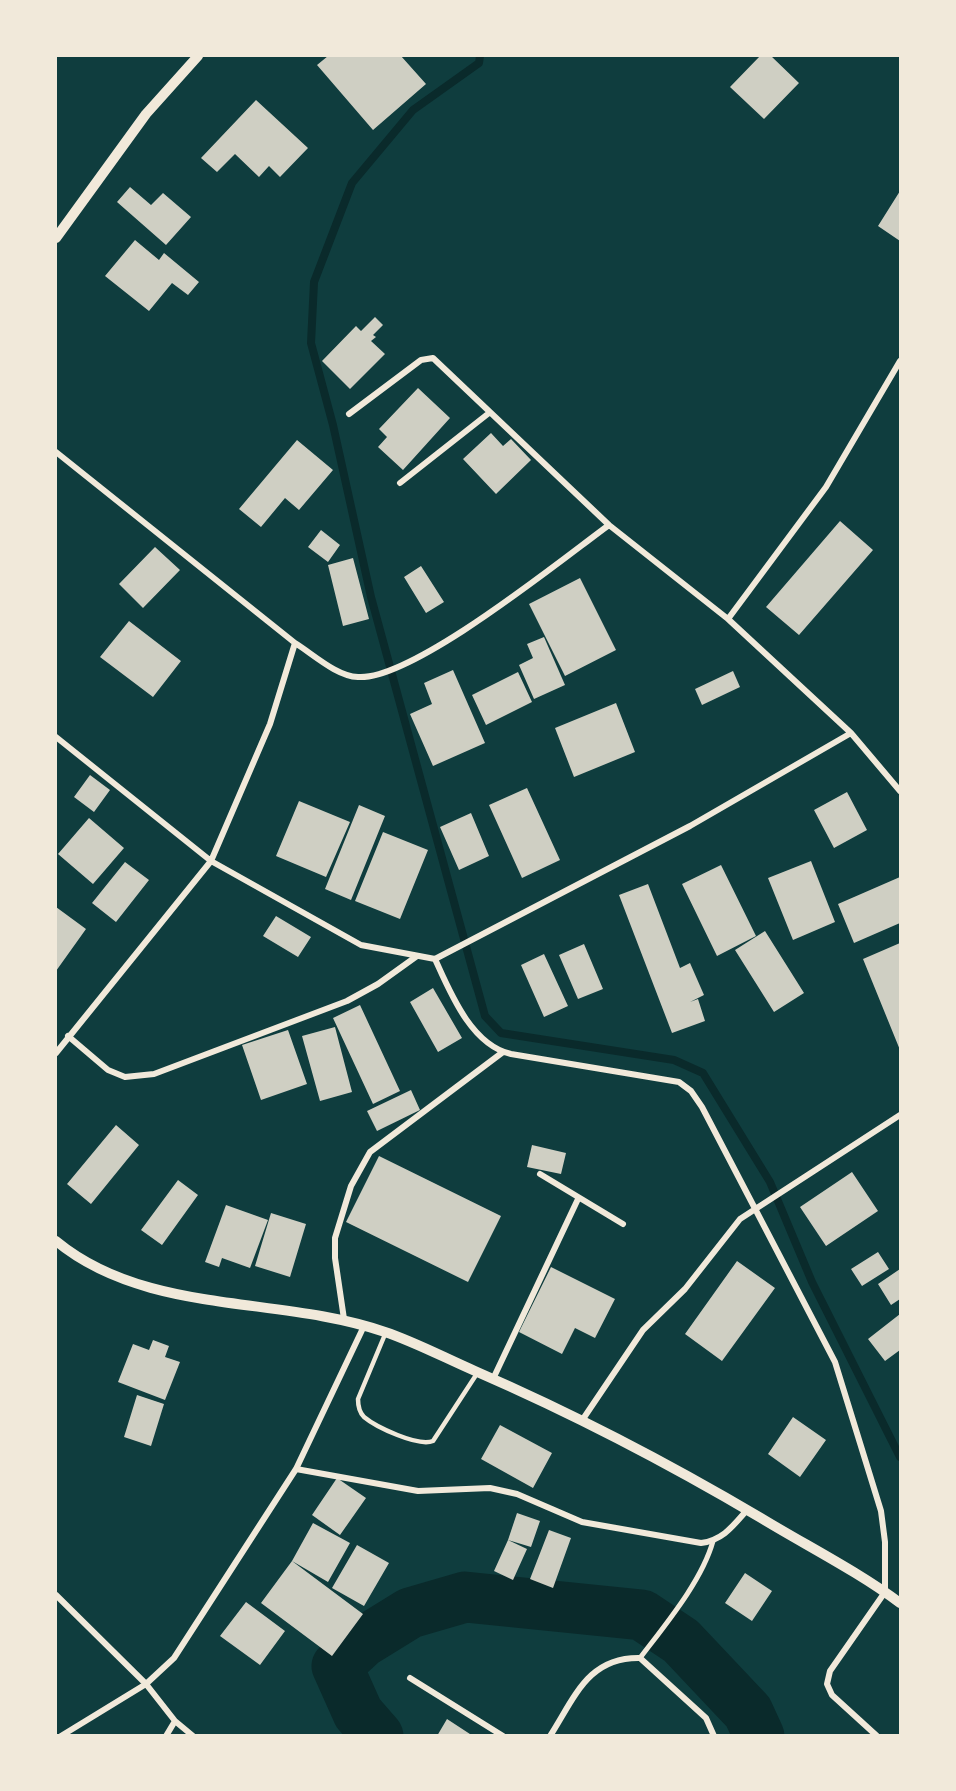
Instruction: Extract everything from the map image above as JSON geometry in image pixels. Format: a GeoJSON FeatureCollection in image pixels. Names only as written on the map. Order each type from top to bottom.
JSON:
{"type":"FeatureCollection","features":[{"type":"Feature","properties":{"kind":"street"},"geometry":{"type":"LineString","coordinates":[[56,238],[146,114],[198,56]]}},
{"type":"Feature","properties":{"kind":"street"},"geometry":{"type":"LineString","coordinates":[[349,414],[427,357],[436,360],[609,525],[728,619],[809,691],[851,733],[900,791]]}},
{"type":"Feature","properties":{"kind":"street"},"geometry":{"type":"LineString","coordinates":[[728,619],[826,487],[900,361]]}},
{"type":"Feature","properties":{"kind":"street"},"geometry":{"type":"LineString","coordinates":[[400,483],[489,413]]}},
{"type":"Feature","properties":{"kind":"street"},"geometry":{"type":"LineString","coordinates":[[56,452],[295,643],[348,675],[360,678],[382,674],[408,664],[460,633],[609,525]]}},
{"type":"Feature","properties":{"kind":"street"},"geometry":{"type":"LineString","coordinates":[[56,1053],[68,1035],[211,861],[270,724],[295,643]]}},
{"type":"Feature","properties":{"kind":"street"},"geometry":{"type":"LineString","coordinates":[[56,737],[211,861],[361,945],[435,958],[690,825],[851,733]]}},
{"type":"Feature","properties":{"kind":"street"},"geometry":{"type":"LineString","coordinates":[[68,1035],[108,1070],[125,1077],[154,1074],[347,1001],[378,984],[418,956]]}},
{"type":"Feature","properties":{"kind":"street"},"geometry":{"type":"LineString","coordinates":[[435,958],[447,986],[477,1033],[493,1048],[503,1052],[668,1080],[685,1086],[702,1107],[835,1362],[881,1510],[885,1542],[885,1592],[830,1671],[827,1684],[832,1695],[877,1736]]}},
{"type":"Feature","properties":{"kind":"street"},"geometry":{"type":"LineString","coordinates":[[344,1319],[334,1258],[335,1238],[351,1186],[370,1152],[503,1052]]}},
{"type":"Feature","properties":{"kind":"street"},"geometry":{"type":"LineString","coordinates":[[583,1419],[643,1330],[685,1289],[740,1219],[900,1115]]}},
{"type":"Feature","properties":{"kind":"street"},"geometry":{"type":"LineString","coordinates":[[540,1174],[578,1199],[623,1224]]}},
{"type":"Feature","properties":{"kind":"street"},"geometry":{"type":"LineString","coordinates":[[493,1379],[578,1199]]}},
{"type":"Feature","properties":{"kind":"street"},"geometry":{"type":"LineString","coordinates":[[56,1241],[75,1257],[127,1281],[171,1292],[344,1319],[386,1332],[583,1419],[747,1510],[900,1603]]}},
{"type":"Feature","properties":{"kind":"street"},"geometry":{"type":"LineString","coordinates":[[61,1736],[146,1684],[174,1658],[296,1469],[364,1326]]}},
{"type":"Feature","properties":{"kind":"street"},"geometry":{"type":"LineString","coordinates":[[296,1469],[418,1491],[490,1488],[517,1494],[582,1522],[700,1542],[713,1541],[724,1535],[747,1510]]}},
{"type":"Feature","properties":{"kind":"street"},"geometry":{"type":"LineString","coordinates":[[550,1736],[588,1676],[598,1667],[611,1661],[640,1658],[669,1620],[709,1555],[713,1541]]}},
{"type":"Feature","properties":{"kind":"street"},"geometry":{"type":"LineString","coordinates":[[56,1595],[146,1684],[175,1720],[193,1736]]}},
{"type":"Feature","properties":{"kind":"street"},"geometry":{"type":"LineString","coordinates":[[640,1658],[706,1718],[714,1736]]}},
{"type":"Feature","properties":{"kind":"street"},"geometry":{"type":"LineString","coordinates":[[410,1678],[503,1736]]}},
{"type":"Feature","properties":{"kind":"street"},"geometry":{"type":"LineString","coordinates":[[166,1736],[175,1720]]}},
{"type":"Feature","properties":{"kind":"lane"},"geometry":{"type":"LineString","coordinates":[[386,1332],[358,1399],[358,1406],[365,1418],[397,1435],[426,1444],[433,1441],[478,1372]]}},
{"type":"Feature","properties":{"kind":"building"},"geometry":{"type":"Polygon","coordinates":[[[328,56],[401,56],[426,84],[373,130],[317,65],[328,56]]]}},
{"type":"Feature","properties":{"kind":"building"},"geometry":{"type":"Polygon","coordinates":[[[760,56],[771,56],[799,83],[764,119],[730,87],[760,56]]]}},
{"type":"Feature","properties":{"kind":"building"},"geometry":{"type":"Polygon","coordinates":[[[256,100],[308,148],[280,177],[269,166],[259,177],[235,154],[217,172],[201,158],[256,100]]]}},
{"type":"Feature","properties":{"kind":"building"},"geometry":{"type":"Polygon","coordinates":[[[130,187],[151,205],[163,193],[191,217],[166,245],[117,202],[130,187]]]}},
{"type":"Feature","properties":{"kind":"building"},"geometry":{"type":"Polygon","coordinates":[[[900,191],[900,241],[878,226],[900,191]]]}},
{"type":"Feature","properties":{"kind":"building"},"geometry":{"type":"Polygon","coordinates":[[[135,240],[159,260],[164,253],[199,282],[188,295],[172,283],[149,311],[105,276],[135,240]]]}},
{"type":"Feature","properties":{"kind":"building"},"geometry":{"type":"Polygon","coordinates":[[[375,317],[383,325],[373,335],[376,337],[371,341],[385,354],[350,389],[322,361],[356,326],[361,331],[375,317]]]}},
{"type":"Feature","properties":{"kind":"building"},"geometry":{"type":"Polygon","coordinates":[[[418,388],[450,418],[403,470],[378,447],[387,437],[379,429],[418,388]]]}},
{"type":"Feature","properties":{"kind":"building"},"geometry":{"type":"Polygon","coordinates":[[[491,433],[503,446],[511,439],[531,460],[496,494],[463,459],[491,433]]]}},
{"type":"Feature","properties":{"kind":"building"},"geometry":{"type":"Polygon","coordinates":[[[297,440],[333,470],[299,510],[285,498],[261,527],[239,509],[297,440]]]}},
{"type":"Feature","properties":{"kind":"building"},"geometry":{"type":"Polygon","coordinates":[[[840,521],[873,550],[799,635],[766,607],[840,521]]]}},
{"type":"Feature","properties":{"kind":"building"},"geometry":{"type":"Polygon","coordinates":[[[321,530],[340,545],[328,562],[308,547],[321,530]]]}},
{"type":"Feature","properties":{"kind":"building"},"geometry":{"type":"Polygon","coordinates":[[[155,547],[180,570],[143,608],[119,584],[155,547]]]}},
{"type":"Feature","properties":{"kind":"building"},"geometry":{"type":"Polygon","coordinates":[[[353,558],[369,619],[343,626],[328,565],[353,558]]]}},
{"type":"Feature","properties":{"kind":"building"},"geometry":{"type":"Polygon","coordinates":[[[421,566],[444,602],[426,613],[404,577],[421,566]]]}},
{"type":"Feature","properties":{"kind":"building"},"geometry":{"type":"Polygon","coordinates":[[[580,578],[616,650],[565,676],[529,604],[580,578]]]}},
{"type":"Feature","properties":{"kind":"building"},"geometry":{"type":"Polygon","coordinates":[[[129,621],[181,661],[153,697],[100,657],[129,621]]]}},
{"type":"Feature","properties":{"kind":"building"},"geometry":{"type":"Polygon","coordinates":[[[544,637],[565,685],[534,699],[519,665],[533,658],[527,644],[544,637]]]}},
{"type":"Feature","properties":{"kind":"building"},"geometry":{"type":"Polygon","coordinates":[[[453,670],[485,743],[433,766],[410,714],[432,704],[424,683],[453,670]]]}},
{"type":"Feature","properties":{"kind":"building"},"geometry":{"type":"Polygon","coordinates":[[[733,671],[740,687],[702,705],[695,689],[733,671]]]}},
{"type":"Feature","properties":{"kind":"building"},"geometry":{"type":"Polygon","coordinates":[[[518,672],[532,702],[486,725],[472,695],[518,672]]]}},
{"type":"Feature","properties":{"kind":"building"},"geometry":{"type":"Polygon","coordinates":[[[616,703],[635,752],[574,777],[555,728],[616,703]]]}},
{"type":"Feature","properties":{"kind":"building"},"geometry":{"type":"Polygon","coordinates":[[[90,775],[110,790],[94,812],[74,797],[90,775]]]}},
{"type":"Feature","properties":{"kind":"building"},"geometry":{"type":"Polygon","coordinates":[[[527,788],[560,860],[522,878],[489,805],[527,788]]]}},
{"type":"Feature","properties":{"kind":"building"},"geometry":{"type":"Polygon","coordinates":[[[847,792],[867,830],[834,848],[814,810],[847,792]]]}},
{"type":"Feature","properties":{"kind":"building"},"geometry":{"type":"Polygon","coordinates":[[[299,801],[350,822],[326,877],[276,856],[299,801]]]}},
{"type":"Feature","properties":{"kind":"building"},"geometry":{"type":"Polygon","coordinates":[[[359,805],[385,816],[351,900],[325,889],[359,805]]]}},
{"type":"Feature","properties":{"kind":"building"},"geometry":{"type":"Polygon","coordinates":[[[471,813],[489,856],[459,870],[440,827],[471,813]]]}},
{"type":"Feature","properties":{"kind":"building"},"geometry":{"type":"Polygon","coordinates":[[[89,818],[124,848],[93,884],[58,854],[89,818]]]}},
{"type":"Feature","properties":{"kind":"building"},"geometry":{"type":"Polygon","coordinates":[[[383,832],[428,850],[400,919],[355,901],[383,832]]]}},
{"type":"Feature","properties":{"kind":"building"},"geometry":{"type":"Polygon","coordinates":[[[811,861],[835,922],[793,940],[768,878],[811,861]]]}},
{"type":"Feature","properties":{"kind":"building"},"geometry":{"type":"Polygon","coordinates":[[[125,862],[149,880],[116,922],[92,903],[125,862]]]}},
{"type":"Feature","properties":{"kind":"building"},"geometry":{"type":"Polygon","coordinates":[[[721,865],[756,936],[717,956],[682,884],[721,865]]]}},
{"type":"Feature","properties":{"kind":"building"},"geometry":{"type":"Polygon","coordinates":[[[900,877],[900,923],[854,943],[838,904],[900,877]]]}},
{"type":"Feature","properties":{"kind":"building"},"geometry":{"type":"Polygon","coordinates":[[[648,884],[680,968],[690,963],[704,995],[690,1002],[698,999],[705,1021],[672,1033],[619,895],[648,884]]]}},
{"type":"Feature","properties":{"kind":"building"},"geometry":{"type":"Polygon","coordinates":[[[56,907],[86,929],[56,971],[56,907]]]}},
{"type":"Feature","properties":{"kind":"building"},"geometry":{"type":"Polygon","coordinates":[[[276,916],[311,937],[298,957],[263,936],[276,916]]]}},
{"type":"Feature","properties":{"kind":"building"},"geometry":{"type":"Polygon","coordinates":[[[765,931],[804,993],[774,1012],[735,950],[765,931]]]}},
{"type":"Feature","properties":{"kind":"building"},"geometry":{"type":"Polygon","coordinates":[[[900,943],[900,1050],[863,959],[900,943]]]}},
{"type":"Feature","properties":{"kind":"building"},"geometry":{"type":"Polygon","coordinates":[[[584,944],[603,989],[578,999],[559,955],[584,944]]]}},
{"type":"Feature","properties":{"kind":"building"},"geometry":{"type":"Polygon","coordinates":[[[544,954],[568,1006],[544,1017],[521,965],[544,954]]]}},
{"type":"Feature","properties":{"kind":"building"},"geometry":{"type":"Polygon","coordinates":[[[433,988],[462,1038],[438,1052],[410,1002],[433,988]]]}},
{"type":"Feature","properties":{"kind":"building"},"geometry":{"type":"Polygon","coordinates":[[[360,1005],[400,1091],[373,1104],[333,1018],[360,1005]]]}},
{"type":"Feature","properties":{"kind":"building"},"geometry":{"type":"Polygon","coordinates":[[[335,1027],[352,1092],[320,1101],[302,1036],[335,1027]]]}},
{"type":"Feature","properties":{"kind":"building"},"geometry":{"type":"Polygon","coordinates":[[[288,1030],[307,1084],[261,1100],[242,1045],[288,1030]]]}},
{"type":"Feature","properties":{"kind":"building"},"geometry":{"type":"Polygon","coordinates":[[[411,1090],[420,1110],[377,1131],[367,1111],[411,1090]]]}},
{"type":"Feature","properties":{"kind":"building"},"geometry":{"type":"Polygon","coordinates":[[[116,1125],[139,1145],[91,1204],[67,1184],[116,1125]]]}},
{"type":"Feature","properties":{"kind":"building"},"geometry":{"type":"Polygon","coordinates":[[[532,1145],[566,1153],[561,1174],[527,1167],[532,1145]]]}},
{"type":"Feature","properties":{"kind":"building"},"geometry":{"type":"Polygon","coordinates":[[[379,1156],[501,1216],[468,1282],[346,1222],[379,1156]]]}},
{"type":"Feature","properties":{"kind":"building"},"geometry":{"type":"Polygon","coordinates":[[[852,1172],[878,1211],[826,1246],[800,1207],[852,1172]]]}},
{"type":"Feature","properties":{"kind":"building"},"geometry":{"type":"Polygon","coordinates":[[[178,1180],[198,1195],[162,1245],[141,1230],[178,1180]]]}},
{"type":"Feature","properties":{"kind":"building"},"geometry":{"type":"Polygon","coordinates":[[[226,1205],[268,1220],[250,1268],[222,1258],[219,1267],[205,1262],[226,1205]]]}},
{"type":"Feature","properties":{"kind":"building"},"geometry":{"type":"Polygon","coordinates":[[[271,1213],[306,1224],[290,1277],[255,1266],[271,1213]]]}},
{"type":"Feature","properties":{"kind":"building"},"geometry":{"type":"Polygon","coordinates":[[[878,1252],[889,1269],[862,1286],[851,1269],[878,1252]]]}},
{"type":"Feature","properties":{"kind":"building"},"geometry":{"type":"Polygon","coordinates":[[[737,1261],[775,1288],[722,1361],[685,1334],[737,1261]]]}},
{"type":"Feature","properties":{"kind":"building"},"geometry":{"type":"Polygon","coordinates":[[[551,1267],[615,1299],[595,1338],[575,1328],[562,1354],[519,1332],[551,1267]]]}},
{"type":"Feature","properties":{"kind":"building"},"geometry":{"type":"Polygon","coordinates":[[[900,1269],[900,1299],[891,1305],[878,1284],[900,1269]]]}},
{"type":"Feature","properties":{"kind":"building"},"geometry":{"type":"Polygon","coordinates":[[[900,1314],[900,1350],[885,1361],[868,1339],[900,1314]]]}},
{"type":"Feature","properties":{"kind":"building"},"geometry":{"type":"Polygon","coordinates":[[[153,1340],[169,1346],[165,1357],[180,1362],[165,1400],[118,1382],[133,1344],[149,1350],[153,1340]]]}},
{"type":"Feature","properties":{"kind":"building"},"geometry":{"type":"Polygon","coordinates":[[[137,1395],[164,1404],[151,1446],[124,1437],[137,1395]]]}},
{"type":"Feature","properties":{"kind":"building"},"geometry":{"type":"Polygon","coordinates":[[[793,1417],[826,1440],[800,1477],[768,1454],[793,1417]]]}},
{"type":"Feature","properties":{"kind":"building"},"geometry":{"type":"Polygon","coordinates":[[[500,1425],[552,1453],[533,1488],[481,1459],[500,1425]]]}},
{"type":"Feature","properties":{"kind":"building"},"geometry":{"type":"Polygon","coordinates":[[[337,1478],[366,1498],[340,1535],[312,1515],[337,1478]]]}},
{"type":"Feature","properties":{"kind":"building"},"geometry":{"type":"Polygon","coordinates":[[[517,1513],[540,1521],[531,1547],[508,1540],[517,1513]]]}},
{"type":"Feature","properties":{"kind":"building"},"geometry":{"type":"Polygon","coordinates":[[[313,1523],[350,1543],[328,1582],[292,1561],[313,1523]]]}},
{"type":"Feature","properties":{"kind":"building"},"geometry":{"type":"Polygon","coordinates":[[[549,1530],[571,1538],[553,1588],[530,1579],[549,1530]]]}},
{"type":"Feature","properties":{"kind":"building"},"geometry":{"type":"Polygon","coordinates":[[[508,1540],[527,1549],[513,1580],[494,1571],[508,1540]]]}},
{"type":"Feature","properties":{"kind":"building"},"geometry":{"type":"Polygon","coordinates":[[[357,1545],[389,1563],[364,1606],[332,1588],[357,1545]]]}},
{"type":"Feature","properties":{"kind":"building"},"geometry":{"type":"Polygon","coordinates":[[[292,1561],[363,1614],[332,1656],[261,1603],[292,1561]]]}},
{"type":"Feature","properties":{"kind":"building"},"geometry":{"type":"Polygon","coordinates":[[[745,1573],[772,1591],[752,1621],[725,1603],[745,1573]]]}},
{"type":"Feature","properties":{"kind":"building"},"geometry":{"type":"Polygon","coordinates":[[[246,1602],[285,1631],[260,1665],[220,1636],[246,1602]]]}},
{"type":"Feature","properties":{"kind":"building"},"geometry":{"type":"Polygon","coordinates":[[[447,1719],[473,1736],[437,1736],[447,1719]]]}},
{"type":"Feature","properties":{"kind":"waterway"},"geometry":{"type":"LineString","coordinates":[[480,56],[479,63],[413,110],[352,183],[314,282],[311,343],[333,425],[371,597],[485,1016],[501,1033],[674,1060],[703,1073],[770,1182],[812,1282],[900,1457]]}},
{"type":"Feature","properties":{"kind":"waterway"},"geometry":{"type":"LineString","coordinates":[[378,1736],[358,1713],[337,1666],[363,1642],[410,1613],[465,1597],[642,1615],[681,1641],[748,1712],[759,1736]]}}]}
